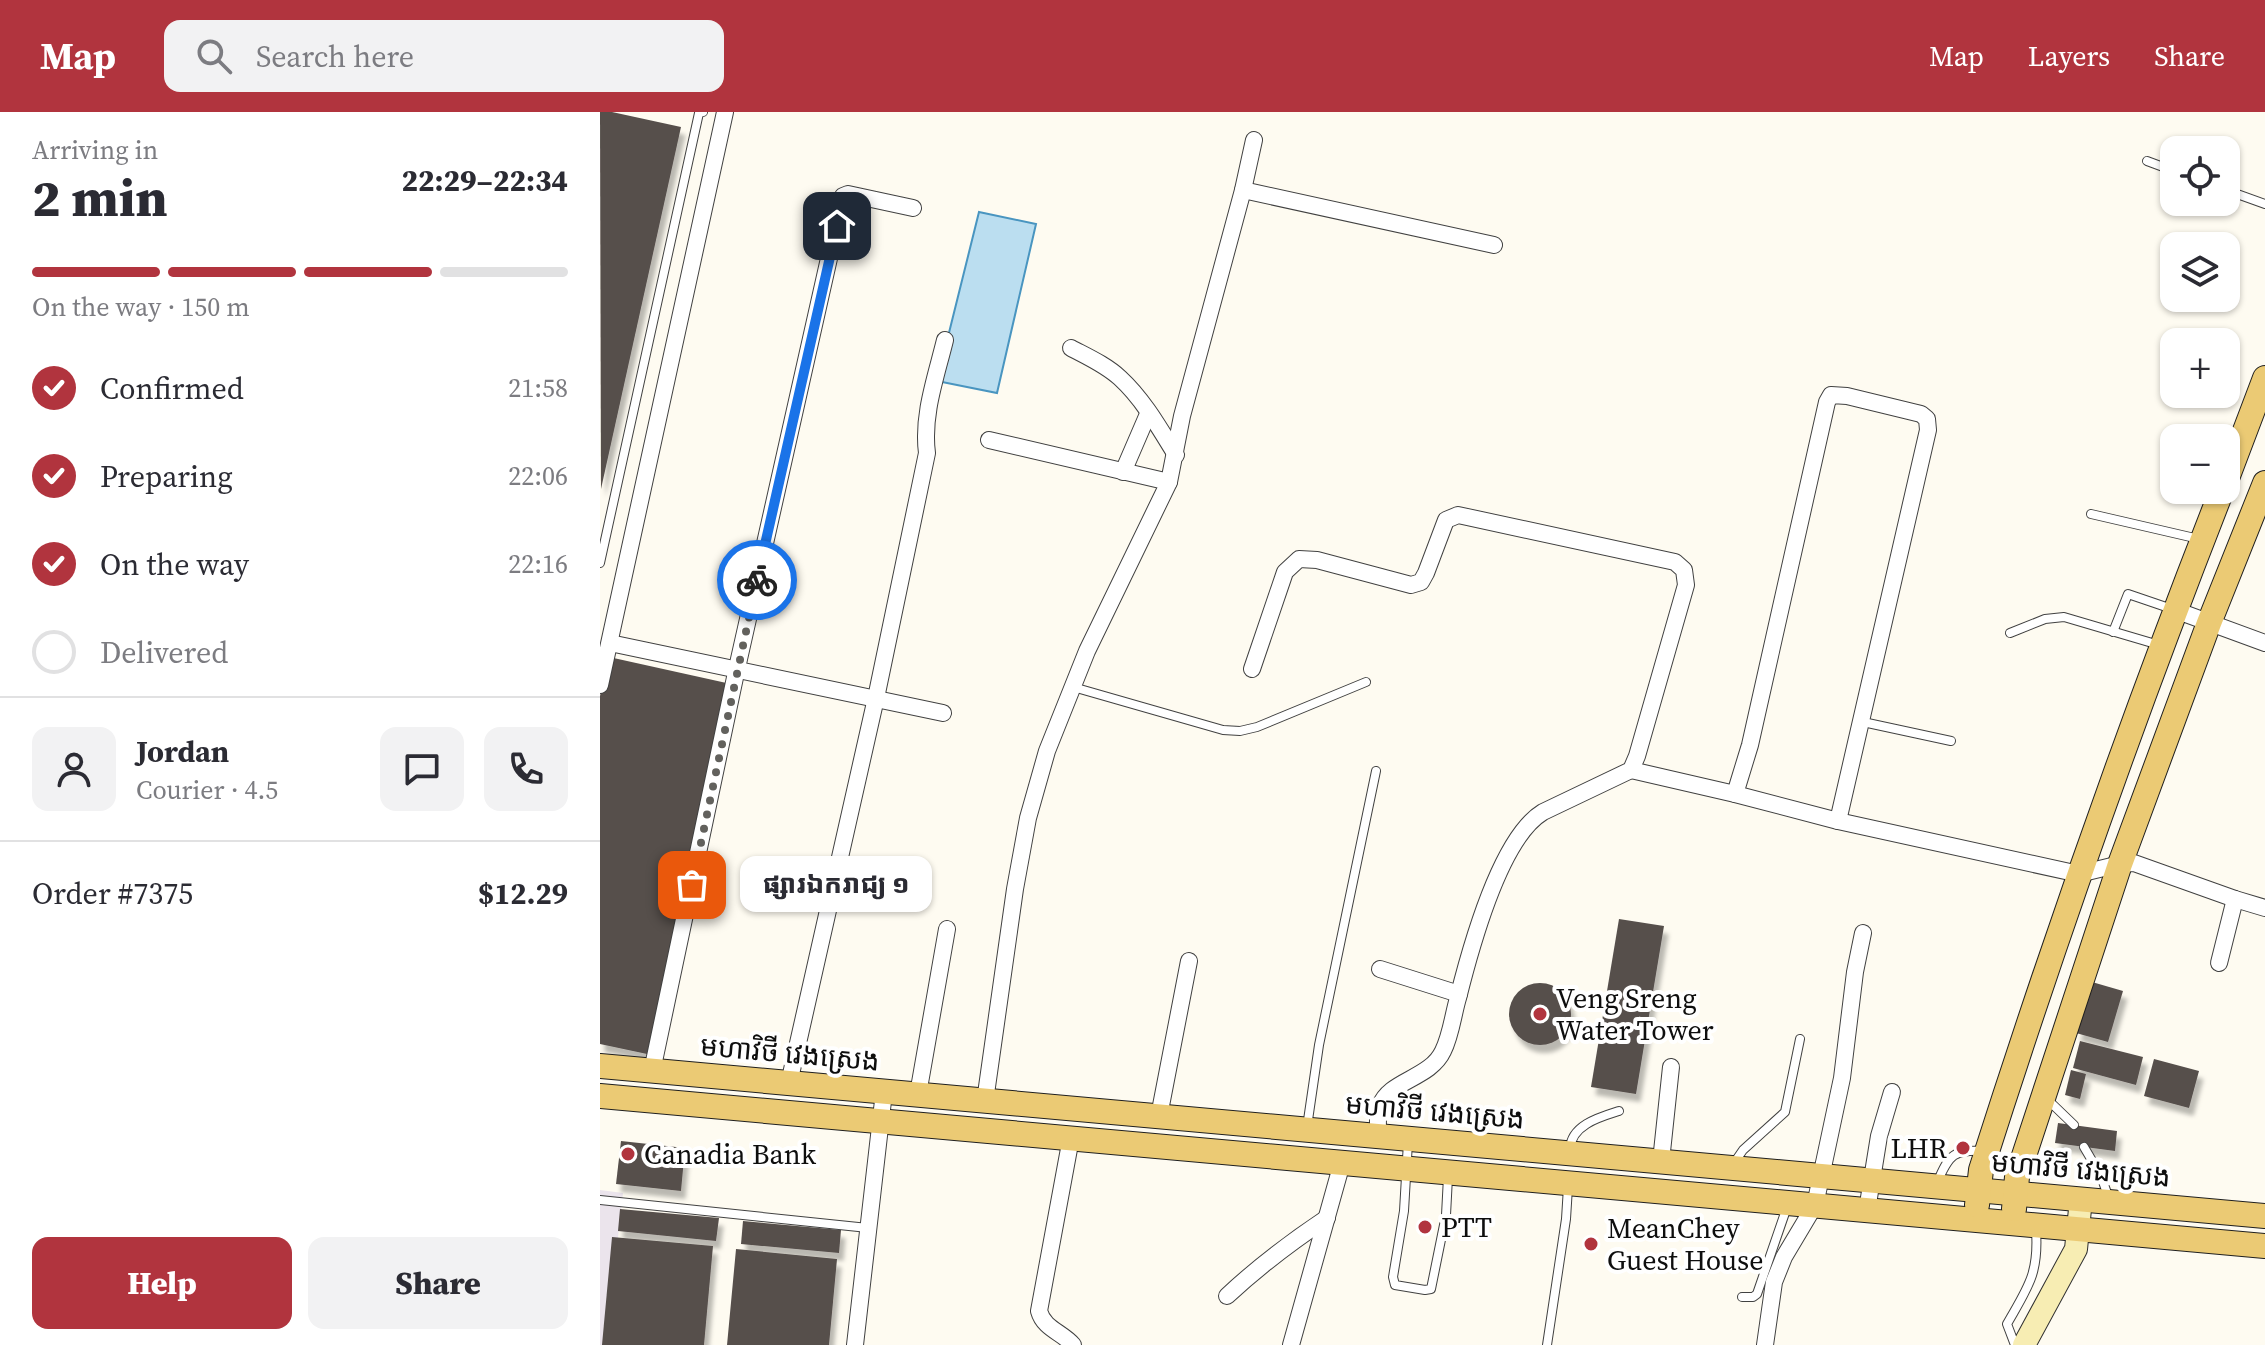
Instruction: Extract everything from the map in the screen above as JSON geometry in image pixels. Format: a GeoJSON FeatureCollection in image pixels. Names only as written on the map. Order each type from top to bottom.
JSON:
{"type":"FeatureCollection","features":[{"type":"Feature","properties":{"kind":"main road"},"geometry":{"type":"LineString","coordinates":[[2240,444],[2265,378]]}},
{"type":"Feature","properties":{"kind":"main road"},"geometry":{"type":"LineString","coordinates":[[2024,1224],[2016,1193],[2017,1177],[2120,864],[2209,623],[2265,483]]}},
{"type":"Feature","properties":{"kind":"main road"},"geometry":{"type":"LineString","coordinates":[[1976,1220],[1981,1170],[2079,874],[2217,504]]}},
{"type":"Feature","properties":{"kind":"main road","name":"មហាវិថី វេងស្រេង"},"geometry":{"type":"LineString","coordinates":[[600,1066],[2265,1216]]}},
{"type":"Feature","properties":{"kind":"main road"},"geometry":{"type":"LineString","coordinates":[[600,1096],[2265,1246]]}},
{"type":"Feature","properties":{"kind":"street"},"geometry":{"type":"LineString","coordinates":[[600,685],[720,113]]}},
{"type":"Feature","properties":{"kind":"street"},"geometry":{"type":"LineString","coordinates":[[985,1101],[1028,818],[1047,751],[1087,651],[1169,482],[1182,416],[1254,140]]}},
{"type":"Feature","properties":{"kind":"street"},"geometry":{"type":"LineString","coordinates":[[1243,190],[1494,245]]}},
{"type":"Feature","properties":{"kind":"street"},"geometry":{"type":"LineString","coordinates":[[652,1071],[737,668],[843,196],[848,194],[913,208]]}},
{"type":"Feature","properties":{"kind":"street"},"geometry":{"type":"LineString","coordinates":[[789,1083],[876,698],[927,453],[925,426],[945,340]]}},
{"type":"Feature","properties":{"kind":"street"},"geometry":{"type":"LineString","coordinates":[[1071,348],[1120,378],[1137,397],[1176,455]]}},
{"type":"Feature","properties":{"kind":"street"},"geometry":{"type":"LineString","coordinates":[[1735,794],[1750,745],[1827,402],[1831,395],[1847,396],[1921,414],[1927,419],[1928,430],[1838,821]]}},
{"type":"Feature","properties":{"kind":"street"},"geometry":{"type":"LineString","coordinates":[[1123,472],[1148,414]]}},
{"type":"Feature","properties":{"kind":"street"},"geometry":{"type":"LineString","coordinates":[[989,440],[1169,482]]}},
{"type":"Feature","properties":{"kind":"street"},"geometry":{"type":"LineString","coordinates":[[1252,669],[1285,572],[1299,559],[1317,560],[1411,585],[1421,582],[1426,573],[1446,520],[1458,515],[1675,562],[1684,570],[1686,585],[1631,770]]}},
{"type":"Feature","properties":{"kind":"street"},"geometry":{"type":"LineString","coordinates":[[2175,610],[2265,643]]}},
{"type":"Feature","properties":{"kind":"street"},"geometry":{"type":"LineString","coordinates":[[610,643],[943,713]]}},
{"type":"Feature","properties":{"kind":"street"},"geometry":{"type":"LineString","coordinates":[[1378,1136],[1379,1106],[1386,1096],[1436,1064],[1444,1050],[1467,961],[1494,883],[1523,828],[1543,812],[1631,770],[1838,821],[2079,874],[2134,863],[2265,908]]}},
{"type":"Feature","properties":{"kind":"street"},"geometry":{"type":"LineString","coordinates":[[2219,963],[2235,899]]}},
{"type":"Feature","properties":{"kind":"street"},"geometry":{"type":"LineString","coordinates":[[918,1094],[947,929]]}},
{"type":"Feature","properties":{"kind":"street"},"geometry":{"type":"LineString","coordinates":[[1765,1345],[1774,1282],[1784,1257],[1815,1205],[1822,1176],[1842,1078],[1863,933]]}},
{"type":"Feature","properties":{"kind":"street"},"geometry":{"type":"LineString","coordinates":[[1159,1116],[1189,961]]}},
{"type":"Feature","properties":{"kind":"street"},"geometry":{"type":"LineString","coordinates":[[1380,969],[1459,994]]}},
{"type":"Feature","properties":{"kind":"street"},"geometry":{"type":"LineString","coordinates":[[1661,1161],[1671,1067]]}},
{"type":"Feature","properties":{"kind":"street"},"geometry":{"type":"LineString","coordinates":[[855,1345],[884,1092]]}},
{"type":"Feature","properties":{"kind":"street"},"geometry":{"type":"LineString","coordinates":[[1867,1210],[1879,1136],[1892,1092]]}},
{"type":"Feature","properties":{"kind":"street"},"geometry":{"type":"LineString","coordinates":[[1071,1138],[1039,1311],[1047,1326],[1073,1345]]}},
{"type":"Feature","properties":{"kind":"street"},"geometry":{"type":"LineString","coordinates":[[1291,1345],[1342,1163]]}},
{"type":"Feature","properties":{"kind":"street"},"geometry":{"type":"LineString","coordinates":[[2024,1345],[2076,1249],[2081,1199]]}},
{"type":"Feature","properties":{"kind":"street"},"geometry":{"type":"LineString","coordinates":[[1227,1296],[1291,1241],[1327,1218]]}},
{"type":"Feature","properties":{"kind":"lane"},"geometry":{"type":"LineString","coordinates":[[600,563],[699,113],[703,112]]}},
{"type":"Feature","properties":{"kind":"lane"},"geometry":{"type":"LineString","coordinates":[[2147,161],[2160,166]]}},
{"type":"Feature","properties":{"kind":"lane"},"geometry":{"type":"LineString","coordinates":[[2240,195],[2265,204]]}},
{"type":"Feature","properties":{"kind":"lane"},"geometry":{"type":"LineString","coordinates":[[2091,514],[2203,540]]}},
{"type":"Feature","properties":{"kind":"lane"},"geometry":{"type":"LineString","coordinates":[[2113,632],[2128,594],[2175,610]]}},
{"type":"Feature","properties":{"kind":"lane"},"geometry":{"type":"LineString","coordinates":[[2010,633],[2045,619],[2064,617],[2162,646]]}},
{"type":"Feature","properties":{"kind":"lane"},"geometry":{"type":"LineString","coordinates":[[1073,687],[1223,730],[1240,731],[1257,727],[1366,682]]}},
{"type":"Feature","properties":{"kind":"lane"},"geometry":{"type":"LineString","coordinates":[[1863,722],[1951,741]]}},
{"type":"Feature","properties":{"kind":"lane"},"geometry":{"type":"LineString","coordinates":[[1306,1130],[1319,1045],[1376,771]]}},
{"type":"Feature","properties":{"kind":"lane"},"geometry":{"type":"LineString","coordinates":[[1731,1168],[1743,1150],[1785,1112],[1800,1039]]}},
{"type":"Feature","properties":{"kind":"lane"},"geometry":{"type":"LineString","coordinates":[[2044,1096],[2074,1125]]}},
{"type":"Feature","properties":{"kind":"lane"},"geometry":{"type":"LineString","coordinates":[[1569,1153],[1570,1141],[1588,1121],[1619,1111]]}},
{"type":"Feature","properties":{"kind":"lane"},"geometry":{"type":"LineString","coordinates":[[1408,1139],[1404,1211],[1395,1285],[1425,1290],[1431,1289],[1434,1283],[1446,1215],[1449,1172]]}},
{"type":"Feature","properties":{"kind":"lane"},"geometry":{"type":"LineString","coordinates":[[2084,1147],[2101,1176],[2111,1202]]}},
{"type":"Feature","properties":{"kind":"lane"},"geometry":{"type":"LineString","coordinates":[[1936,1186],[1946,1162],[1964,1150],[1987,1151]]}},
{"type":"Feature","properties":{"kind":"lane"},"geometry":{"type":"LineString","coordinates":[[1547,1345],[1566,1219],[1568,1183]]}},
{"type":"Feature","properties":{"kind":"lane"},"geometry":{"type":"LineString","coordinates":[[600,1200],[868,1228]]}},
{"type":"Feature","properties":{"kind":"lane"},"geometry":{"type":"LineString","coordinates":[[1742,1297],[1757,1294],[1789,1202]]}},
{"type":"Feature","properties":{"kind":"lane"},"geometry":{"type":"LineString","coordinates":[[2015,1345],[2007,1324],[2031,1280],[2038,1255],[2024,1224]]}},
{"type":"Feature","properties":{"kind":"shaded area"},"geometry":{"type":"Polygon","coordinates":[[[600,1190],[623,1193],[606,1345],[600,1345],[600,1190]]]}},
{"type":"Feature","properties":{"kind":"water"},"geometry":{"type":"Polygon","coordinates":[[[979,212],[1036,224],[997,393],[937,381],[979,212]]]}},
{"type":"Feature","properties":{"kind":"building"},"geometry":{"type":"Polygon","coordinates":[[[600,112],[681,127],[601,489],[600,112]]]}},
{"type":"Feature","properties":{"kind":"building"},"geometry":{"type":"Polygon","coordinates":[[[609,657],[731,684],[647,1054],[600,1044],[600,696],[609,657]]]}},
{"type":"Feature","properties":{"kind":"building"},"geometry":{"type":"Polygon","coordinates":[[[1619,919],[1664,926],[1636,1094],[1591,1087],[1619,919]]]}},
{"type":"Feature","properties":{"kind":"building"},"geometry":{"type":"Polygon","coordinates":[[[2092,982],[2123,991],[2108,1042],[2076,1033],[2092,982]]]}},
{"type":"Feature","properties":{"kind":"building","name":"Veng Sreng Water Tower"},"geometry":{"type":"Polygon","coordinates":[[[1540,983],[1552,985],[1562,992],[1569,1002],[1569,1026],[1562,1036],[1552,1043],[1540,1045],[1528,1043],[1518,1036],[1511,1026],[1509,1014],[1511,1002],[1518,992],[1528,985],[1540,983]]]}},
{"type":"Feature","properties":{"kind":"building"},"geometry":{"type":"Polygon","coordinates":[[[2080,1041],[2143,1057],[2136,1085],[2073,1068],[2080,1041]]]}},
{"type":"Feature","properties":{"kind":"building"},"geometry":{"type":"Polygon","coordinates":[[[2154,1059],[2199,1071],[2189,1108],[2144,1096],[2154,1059]]]}},
{"type":"Feature","properties":{"kind":"building"},"geometry":{"type":"Polygon","coordinates":[[[2071,1070],[2086,1074],[2080,1099],[2065,1095],[2071,1070]]]}},
{"type":"Feature","properties":{"kind":"building"},"geometry":{"type":"Polygon","coordinates":[[[2058,1123],[2117,1131],[2115,1151],[2055,1143],[2058,1123]]]}},
{"type":"Feature","properties":{"kind":"building"},"geometry":{"type":"Polygon","coordinates":[[[621,1141],[685,1148],[681,1191],[616,1184],[621,1141]]]}},
{"type":"Feature","properties":{"kind":"building"},"geometry":{"type":"Polygon","coordinates":[[[620,1209],[719,1218],[716,1241],[618,1231],[620,1209]]]}},
{"type":"Feature","properties":{"kind":"building"},"geometry":{"type":"Polygon","coordinates":[[[743,1221],[841,1230],[839,1253],[741,1244],[743,1221]]]}},
{"type":"Feature","properties":{"kind":"building"},"geometry":{"type":"Polygon","coordinates":[[[612,1237],[713,1246],[704,1345],[602,1345],[612,1237]]]}},
{"type":"Feature","properties":{"kind":"building"},"geometry":{"type":"Polygon","coordinates":[[[736,1249],[837,1259],[829,1345],[727,1345],[736,1249]]]}},
{"type":"Feature","properties":{"kind":"way so far"},"geometry":{"type":"LineString","coordinates":[[692,885],[757,580]]}},
{"type":"Feature","properties":{"kind":"place","name":"ផ្សារឯករាជ្យ ១"},"geometry":{"type":"Point","coordinates":[692,885]}},
{"type":"Feature","properties":{"kind":"place","name":"Veng Sreng Water Tower"},"geometry":{"type":"Point","coordinates":[1540,1014]}},
{"type":"Feature","properties":{"kind":"place","name":"LHR"},"geometry":{"type":"Point","coordinates":[1963,1148]}},
{"type":"Feature","properties":{"kind":"place","name":"Canadia Bank"},"geometry":{"type":"Point","coordinates":[628,1154]}},
{"type":"Feature","properties":{"kind":"place","name":"PTT"},"geometry":{"type":"Point","coordinates":[1425,1227]}},
{"type":"Feature","properties":{"kind":"place","name":"MeanChey Guest House"},"geometry":{"type":"Point","coordinates":[1591,1244]}},
{"type":"Feature","properties":{"kind":"route"},"geometry":{"type":"LineString","coordinates":[[757,580],[837,226]]}}]}
